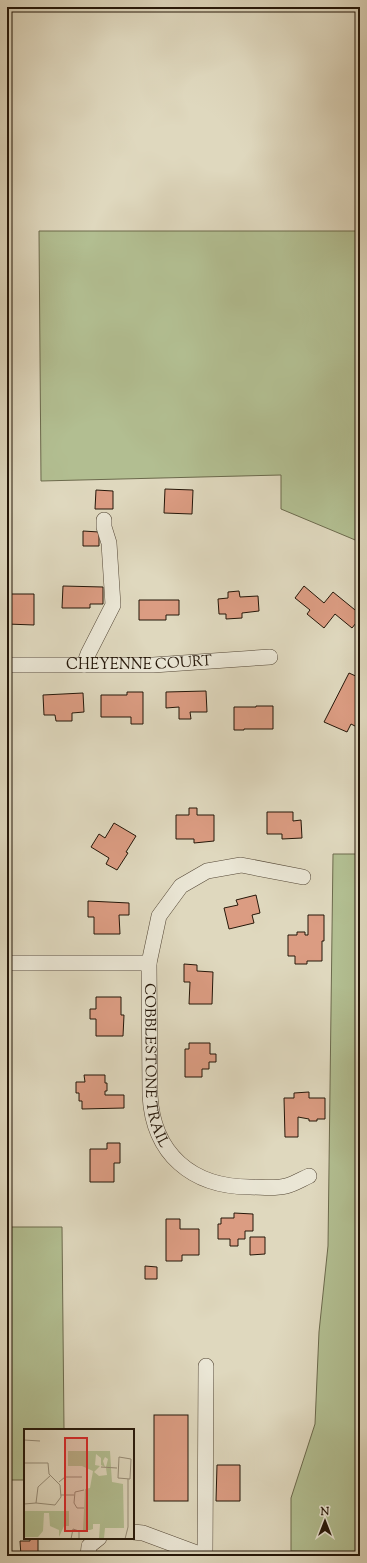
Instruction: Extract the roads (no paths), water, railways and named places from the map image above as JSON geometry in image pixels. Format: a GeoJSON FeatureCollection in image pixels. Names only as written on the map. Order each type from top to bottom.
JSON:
{"type":"FeatureCollection","features":[{"type":"Feature","properties":{"kind":"street"},"geometry":{"type":"LineString","coordinates":[[84,665],[113,605],[108,544],[104,520]]}},
{"type":"Feature","properties":{"kind":"street","name":"CHEYENNE COURT"},"geometry":{"type":"LineString","coordinates":[[7,665],[187,663],[270,657]]}},
{"type":"Feature","properties":{"kind":"street","name":"COBBLESTONE TRAIL"},"geometry":{"type":"LineString","coordinates":[[303,877],[241,865],[207,871],[181,886],[159,916],[149,963],[151,1109],[159,1137],[166,1149],[176,1161],[190,1172],[204,1180],[232,1187],[281,1187],[292,1184],[309,1176]]}},
{"type":"Feature","properties":{"kind":"street"},"geometry":{"type":"LineString","coordinates":[[7,963],[149,963]]}},
{"type":"Feature","properties":{"kind":"street"},"geometry":{"type":"LineString","coordinates":[[134,1532],[143,1533],[200,1555],[206,1366]]}},
{"type":"Feature","properties":{"kind":"street"},"geometry":{"type":"LineString","coordinates":[[88,1556],[89,1546],[98,1539]]}}]}
